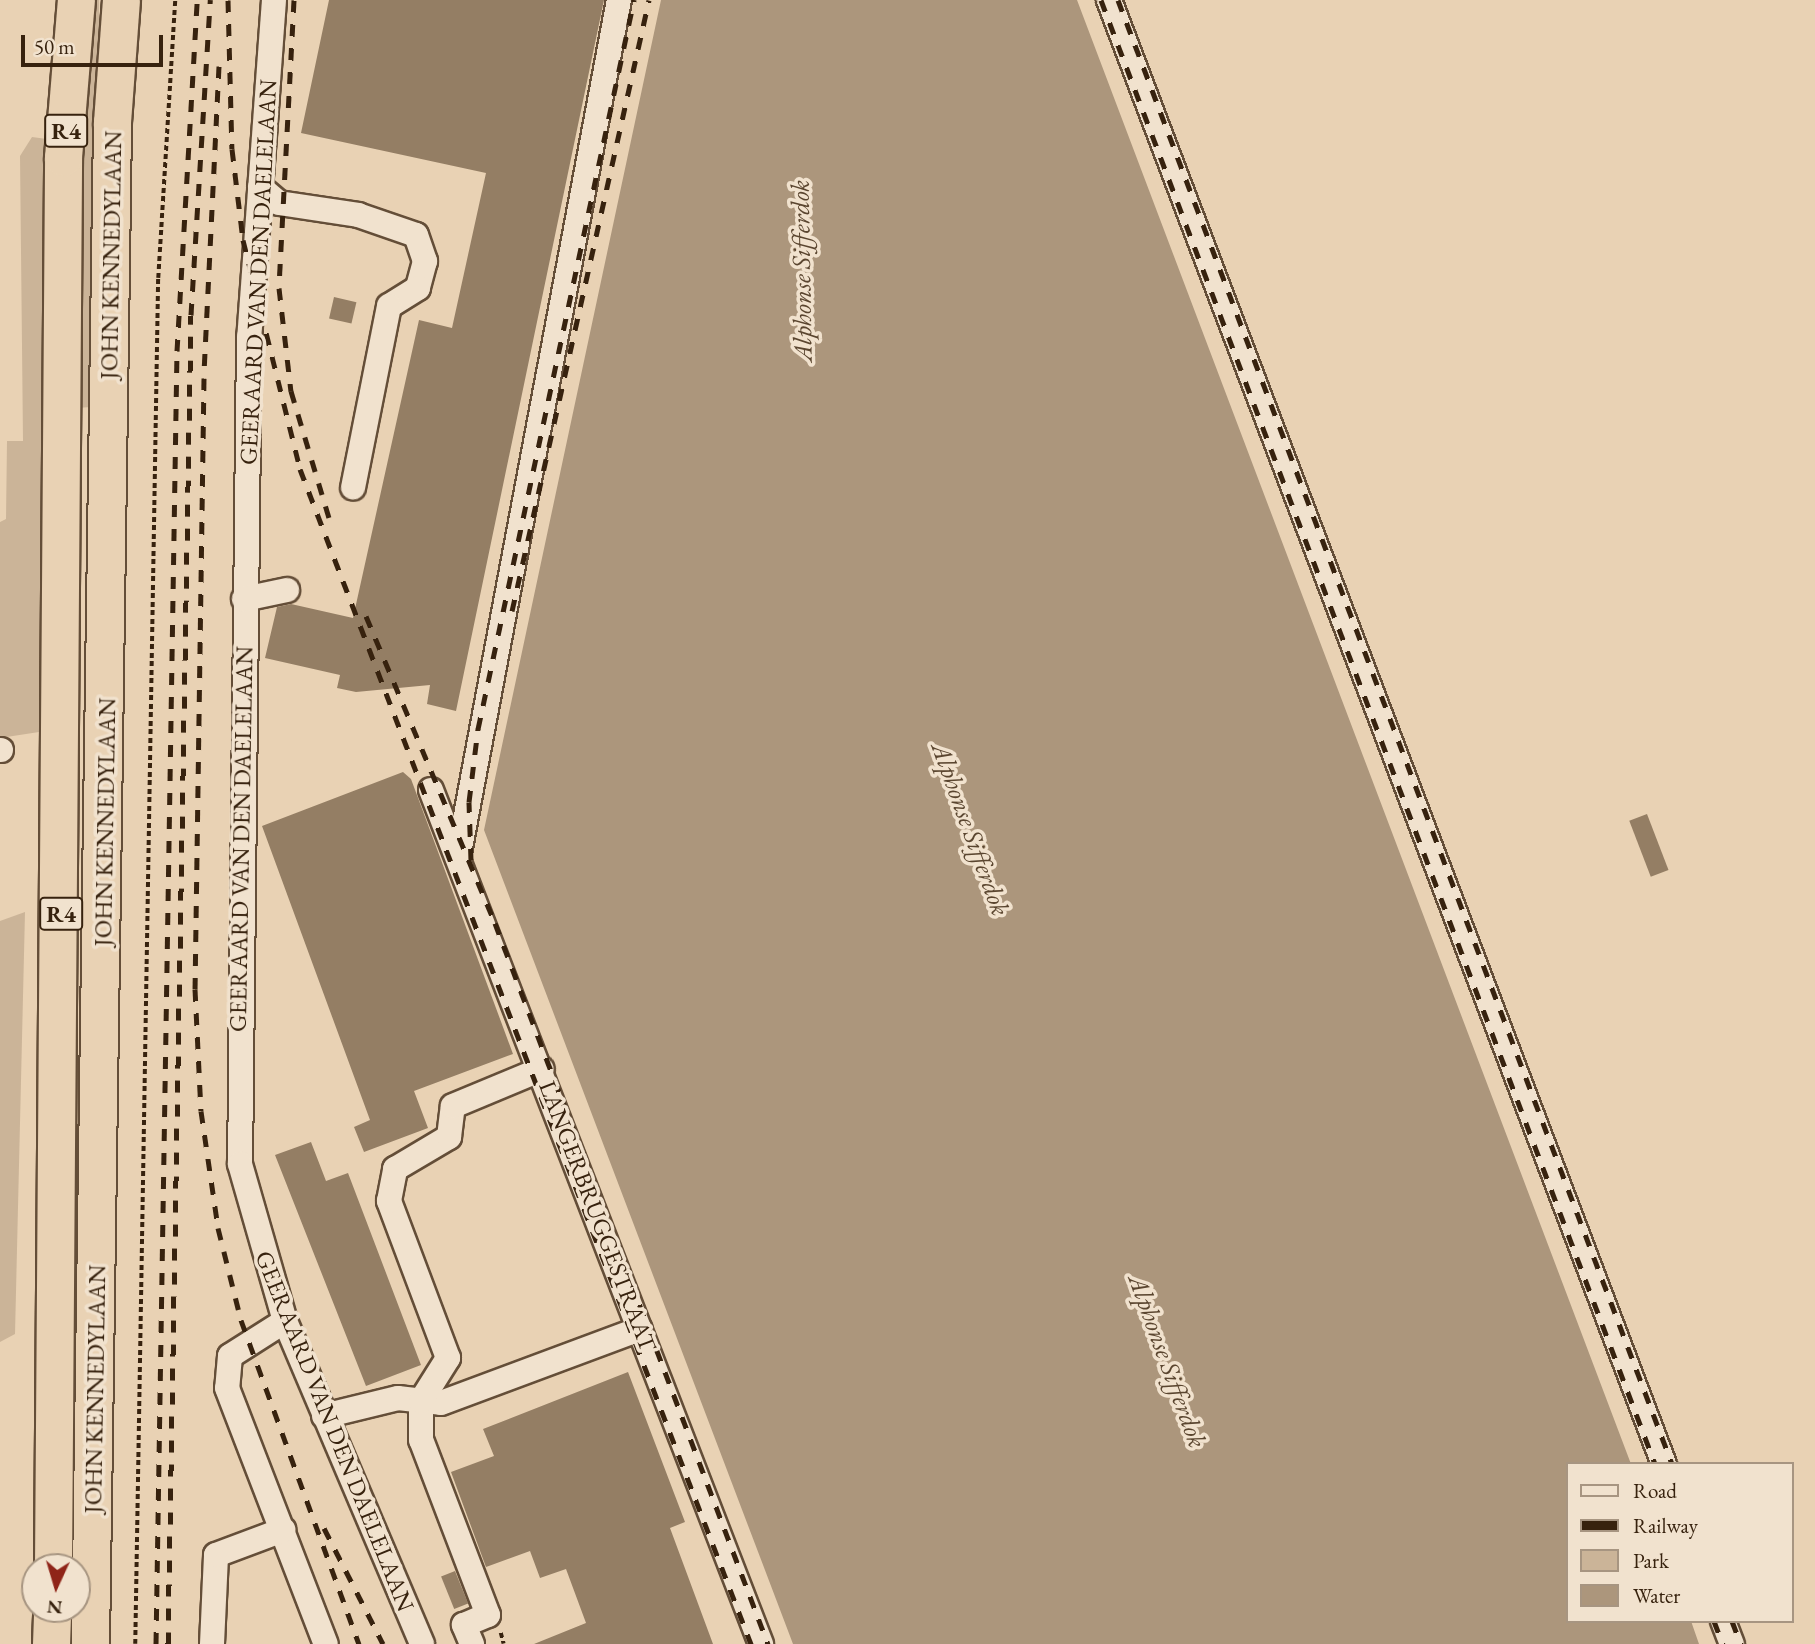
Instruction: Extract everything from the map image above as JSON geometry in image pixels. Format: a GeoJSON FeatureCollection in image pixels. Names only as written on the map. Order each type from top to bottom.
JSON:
{"type":"FeatureCollection","features":[{"type":"Feature","properties":{"kind":"highway","name":"JOHN KENNEDYLAAN"},"geometry":{"type":"LineString","coordinates":[[53,1553],[64,157],[76,0]]}},
{"type":"Feature","properties":{"kind":"highway","name":"JOHN KENNEDYLAAN"},"geometry":{"type":"LineString","coordinates":[[90,1644],[112,122],[121,0]]}},
{"type":"Feature","properties":{"kind":"highway"},"geometry":{"type":"LineString","coordinates":[[51,1644],[52,1623]]}},
{"type":"Feature","properties":{"kind":"street","name":"GEERAARD VAN DEN DAELELAAN"},"geometry":{"type":"LineString","coordinates":[[274,0],[249,337],[244,598],[240,1164],[285,1321],[422,1644]]}},
{"type":"Feature","properties":{"kind":"street"},"geometry":{"type":"LineString","coordinates":[[458,857],[619,0]]}},
{"type":"Feature","properties":{"kind":"street"},"geometry":{"type":"LineString","coordinates":[[1109,0],[1663,1462]]}},
{"type":"Feature","properties":{"kind":"street"},"geometry":{"type":"LineString","coordinates":[[260,187],[279,203],[358,215],[416,235],[425,261],[418,288],[390,306],[353,488]]}},
{"type":"Feature","properties":{"kind":"street"},"geometry":{"type":"LineString","coordinates":[[244,598],[287,590]]}},
{"type":"Feature","properties":{"kind":"street","name":"LANGERBRUGGESTRAAT"},"geometry":{"type":"LineString","coordinates":[[430,790],[542,1069],[761,1644]]}},
{"type":"Feature","properties":{"kind":"street"},"geometry":{"type":"LineString","coordinates":[[472,1644],[464,1625],[488,1615],[421,1440],[421,1401],[448,1358],[389,1201],[395,1169],[449,1137],[453,1106],[542,1069]]}},
{"type":"Feature","properties":{"kind":"street"},"geometry":{"type":"LineString","coordinates":[[285,1321],[230,1356],[226,1370],[326,1644]]}},
{"type":"Feature","properties":{"kind":"street"},"geometry":{"type":"LineString","coordinates":[[324,1416],[398,1398],[441,1403],[640,1329]]}},
{"type":"Feature","properties":{"kind":"street"},"geometry":{"type":"LineString","coordinates":[[212,1644],[216,1555],[283,1530]]}},
{"type":"Feature","properties":{"kind":"street"},"geometry":{"type":"LineString","coordinates":[[1724,1623],[1732,1644]]}},
{"type":"Feature","properties":{"kind":"path"},"geometry":{"type":"LineString","coordinates":[[135,1644],[158,278],[175,0]]}},
{"type":"Feature","properties":{"kind":"green space"},"geometry":{"type":"Polygon","coordinates":[[[89,0],[99,0],[91,407],[77,408],[89,0]]]}},
{"type":"Feature","properties":{"kind":"green space"},"geometry":{"type":"Polygon","coordinates":[[[32,137],[54,140],[39,732],[0,738],[0,522],[6,519],[7,441],[23,441],[20,156],[32,137]]]}},
{"type":"Feature","properties":{"kind":"green space"},"geometry":{"type":"Polygon","coordinates":[[[25,912],[15,1334],[0,1342],[0,921],[25,912]]]}},
{"type":"Feature","properties":{"kind":"water","name":"Alphonse Sifferdok"},"geometry":{"type":"Polygon","coordinates":[[[661,0],[1077,0],[1630,1462],[1566,1462],[1566,1623],[1692,1623],[1699,1644],[793,1644],[484,830],[661,0]]]}},
{"type":"Feature","properties":{"kind":"building"},"geometry":{"type":"Polygon","coordinates":[[[329,0],[604,0],[456,711],[427,704],[430,685],[356,692],[337,688],[340,675],[265,658],[277,607],[291,604],[353,618],[419,320],[452,328],[486,173],[301,133],[329,0]]]}},
{"type":"Feature","properties":{"kind":"building"},"geometry":{"type":"Polygon","coordinates":[[[334,297],[356,302],[351,324],[329,318],[334,297]]]}},
{"type":"Feature","properties":{"kind":"building"},"geometry":{"type":"Polygon","coordinates":[[[403,772],[411,779],[513,1054],[414,1091],[428,1128],[364,1152],[354,1127],[370,1120],[262,826],[403,772]]]}},
{"type":"Feature","properties":{"kind":"building"},"geometry":{"type":"Polygon","coordinates":[[[1647,814],[1669,870],[1651,877],[1629,821],[1647,814]]]}},
{"type":"Feature","properties":{"kind":"building"},"geometry":{"type":"Polygon","coordinates":[[[311,1142],[326,1181],[348,1173],[421,1365],[366,1386],[275,1155],[311,1142]]]}},
{"type":"Feature","properties":{"kind":"building"},"geometry":{"type":"Polygon","coordinates":[[[628,1372],[685,1522],[670,1528],[713,1644],[534,1644],[586,1623],[566,1569],[540,1578],[530,1551],[486,1567],[451,1472],[494,1456],[483,1429],[628,1372]]]}},
{"type":"Feature","properties":{"kind":"building"},"geometry":{"type":"Polygon","coordinates":[[[455,1571],[468,1603],[454,1609],[441,1577],[455,1571]]]}},
{"type":"Feature","properties":{"kind":"railway"},"geometry":{"type":"LineString","coordinates":[[156,1644],[177,351],[197,0]]}},
{"type":"Feature","properties":{"kind":"railway"},"geometry":{"type":"LineString","coordinates":[[168,1644],[191,315],[210,0]]}},
{"type":"Feature","properties":{"kind":"railway"},"geometry":{"type":"LineString","coordinates":[[228,0],[232,149],[243,240],[300,469],[751,1644]]}},
{"type":"Feature","properties":{"kind":"railway"},"geometry":{"type":"LineString","coordinates":[[294,0],[279,288],[291,391],[332,528]]}},
{"type":"Feature","properties":{"kind":"railway"},"geometry":{"type":"LineString","coordinates":[[471,860],[469,802],[478,729],[634,0]]}},
{"type":"Feature","properties":{"kind":"railway"},"geometry":{"type":"LineString","coordinates":[[512,611],[649,0]]}},
{"type":"Feature","properties":{"kind":"railway"},"geometry":{"type":"LineString","coordinates":[[1101,0],[1654,1462]]}},
{"type":"Feature","properties":{"kind":"railway"},"geometry":{"type":"LineString","coordinates":[[1118,0],[1671,1462]]}},
{"type":"Feature","properties":{"kind":"railway"},"geometry":{"type":"LineString","coordinates":[[219,66],[204,378],[195,989],[201,1111],[218,1228],[241,1320],[359,1644]]}},
{"type":"Feature","properties":{"kind":"railway"},"geometry":{"type":"LineString","coordinates":[[366,616],[495,923],[768,1644]]}},
{"type":"Feature","properties":{"kind":"railway"},"geometry":{"type":"LineString","coordinates":[[324,1528],[383,1644]]}},
{"type":"Feature","properties":{"kind":"railway"},"geometry":{"type":"LineString","coordinates":[[1715,1623],[1723,1644]]}},
{"type":"Feature","properties":{"kind":"railway"},"geometry":{"type":"LineString","coordinates":[[1733,1623],[1741,1644]]}}]}
